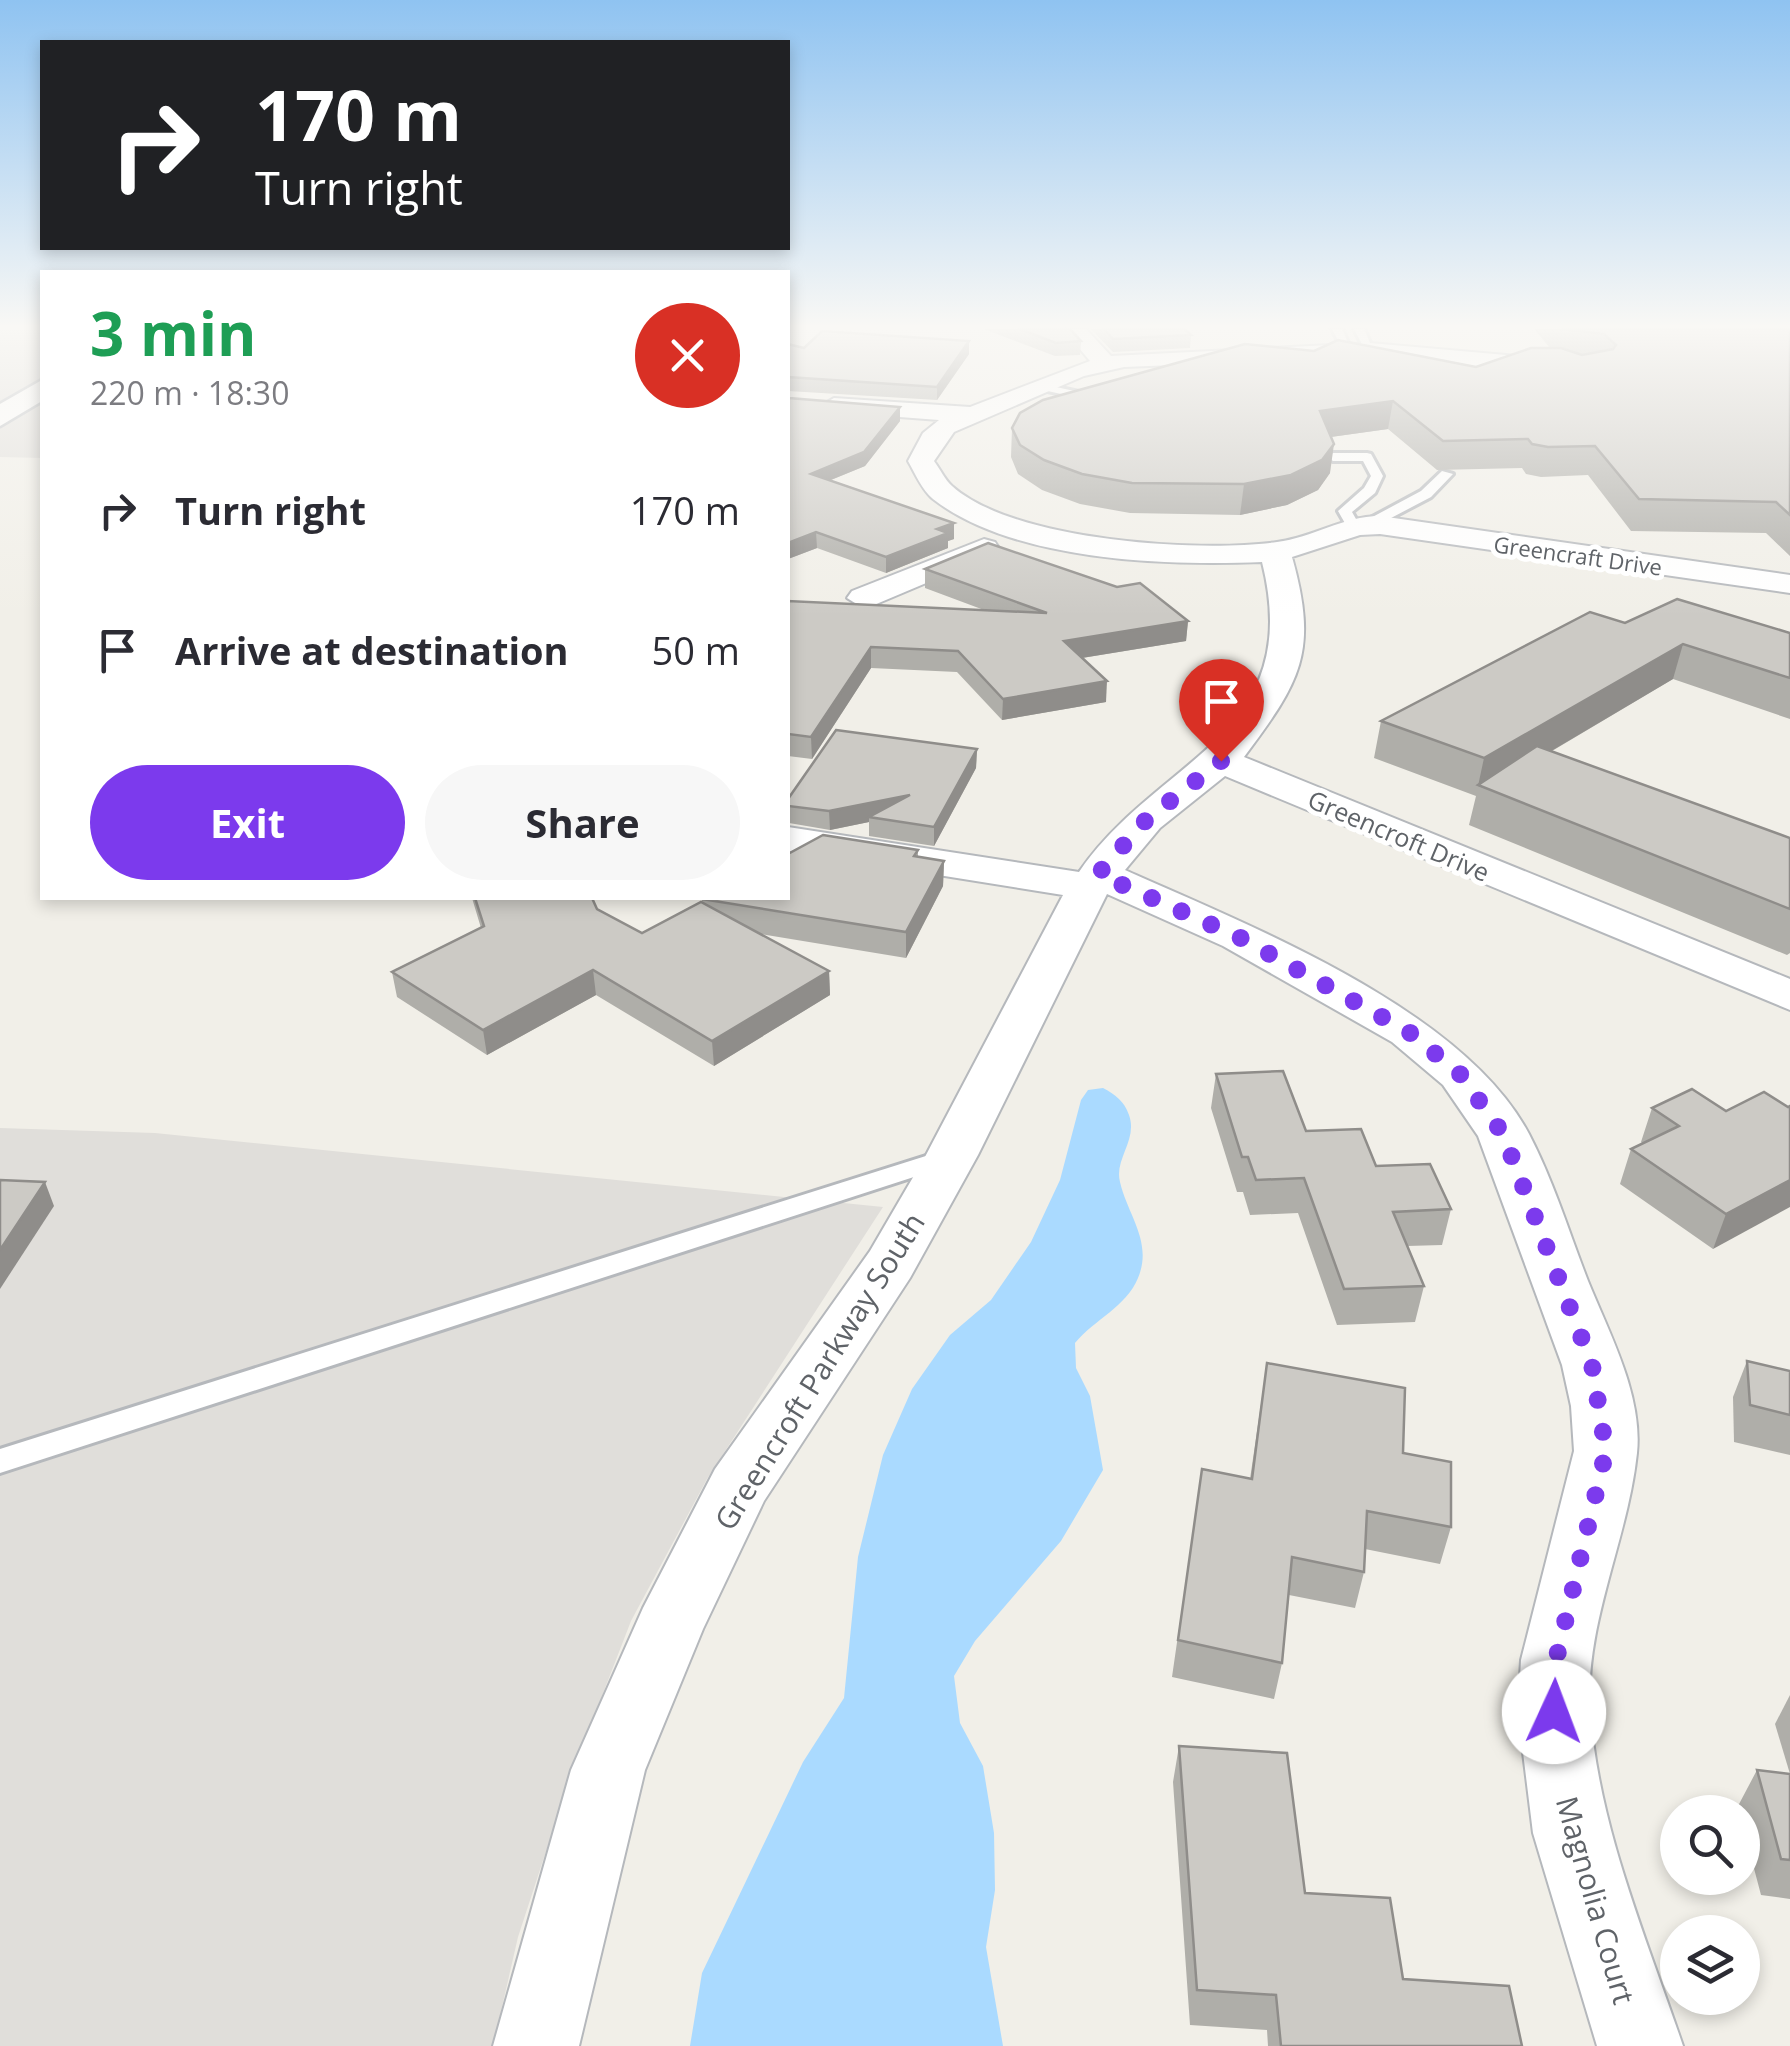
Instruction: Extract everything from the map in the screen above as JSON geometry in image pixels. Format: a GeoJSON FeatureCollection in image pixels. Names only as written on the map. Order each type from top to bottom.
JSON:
{"type":"FeatureCollection","features":[{"type":"Feature","properties":{"kind":"street"},"geometry":{"type":"LineString","coordinates":[[954,424],[932,438],[921,460],[924,473],[951,500],[1024,532],[1138,549],[1275,552],[1367,525]]}},
{"type":"Feature","properties":{"kind":"street","name":"Greencraft Drive"},"geometry":{"type":"LineString","coordinates":[[1367,525],[1790,584]]}},
{"type":"Feature","properties":{"kind":"street"},"geometry":{"type":"LineString","coordinates":[[863,598],[1024,532]]}},
{"type":"Feature","properties":{"kind":"street"},"geometry":{"type":"LineString","coordinates":[[1221,761],[1275,692],[1283,664],[1288,600],[1275,552]]}},
{"type":"Feature","properties":{"kind":"street","name":"Greencroft Parkway South"},"geometry":{"type":"LineString","coordinates":[[536,2046],[608,1770],[668,1629],[738,1487],[890,1264],[952,1156],[1088,888],[1146,820],[1221,761]]}},
{"type":"Feature","properties":{"kind":"street","name":"Greencroft Drive"},"geometry":{"type":"LineString","coordinates":[[1221,761],[1790,996]]}},
{"type":"Feature","properties":{"kind":"street","name":"Magnolia Court"},"geometry":{"type":"LineString","coordinates":[[790,839],[1088,888],[1165,930],[1359,1007],[1409,1032],[1442,1057],[1484,1102],[1520,1174],[1592,1365],[1606,1451],[1556,1660],[1554,1712],[1572,1833],[1640,2046]]}},
{"type":"Feature","properties":{"kind":"lane"},"geometry":{"type":"LineString","coordinates":[[1333,457],[1367,457],[1372,466],[1376,476],[1370,490],[1345,511],[1351,522],[1367,525],[1426,494],[1447,474]]}},
{"type":"Feature","properties":{"kind":"lane"},"geometry":{"type":"LineString","coordinates":[[0,1461],[952,1156]]}},
{"type":"Feature","properties":{"kind":"shaded area"},"geometry":{"type":"Polygon","coordinates":[[[0,424],[40,424],[40,458],[0,457],[0,424]]]}},
{"type":"Feature","properties":{"kind":"shaded area"},"geometry":{"type":"Polygon","coordinates":[[[0,1128],[155,1133],[883,1207],[707,1479],[631,1621],[569,1781],[518,1937],[493,2046],[0,2046],[0,1128]]]}},
{"type":"Feature","properties":{"kind":"water"},"geometry":{"type":"Polygon","coordinates":[[[1103,1088],[1119,1099],[1129,1115],[1131,1133],[1119,1174],[1143,1253],[1133,1288],[1075,1343],[1076,1368],[1090,1396],[1103,1470],[1061,1541],[975,1641],[954,1676],[960,1723],[983,1766],[994,1833],[995,1890],[986,1947],[1003,2046],[690,2046],[702,1973],[803,1762],[844,1698],[858,1557],[883,1455],[912,1389],[950,1335],[991,1300],[1031,1242],[1060,1180],[1081,1100],[1088,1090],[1103,1088]]]}},
{"type":"Feature","properties":{"kind":"building"},"geometry":{"type":"Polygon","coordinates":[[[790,424],[886,424],[864,452],[811,474],[954,523],[937,529],[948,533],[886,557],[816,532],[790,542],[790,424]]]}},
{"type":"Feature","properties":{"kind":"building"},"geometry":{"type":"Polygon","coordinates":[[[1014,424],[1326,424],[1334,444],[1322,460],[1291,475],[1244,484],[1132,483],[1082,474],[1044,460],[1020,445],[1014,424]]]}},
{"type":"Feature","properties":{"kind":"building"},"geometry":{"type":"Polygon","coordinates":[[[1422,424],[1790,424],[1790,515],[1776,502],[1639,499],[1595,446],[1548,447],[1532,444],[1528,439],[1443,441],[1422,424]]]}},
{"type":"Feature","properties":{"kind":"building"},"geometry":{"type":"Polygon","coordinates":[[[988,543],[1117,587],[1140,583],[1188,621],[1064,641],[1107,681],[1003,699],[958,651],[871,647],[811,737],[790,734],[790,601],[1047,613],[925,569],[988,543]]]}},
{"type":"Feature","properties":{"kind":"building"},"geometry":{"type":"Polygon","coordinates":[[[1677,599],[1790,633],[1790,678],[1683,644],[1484,758],[1381,721],[1590,612],[1625,623],[1677,599]]]}},
{"type":"Feature","properties":{"kind":"building"},"geometry":{"type":"Polygon","coordinates":[[[836,730],[977,749],[934,827],[869,817],[910,795],[829,811],[790,806],[790,796],[836,730]]]}},
{"type":"Feature","properties":{"kind":"building"},"geometry":{"type":"Polygon","coordinates":[[[1537,746],[1790,838],[1790,909],[1478,785],[1537,746]]]}},
{"type":"Feature","properties":{"kind":"building"},"geometry":{"type":"Polygon","coordinates":[[[823,835],[918,850],[914,856],[944,861],[906,932],[708,900],[790,900],[790,853],[823,835]]]}},
{"type":"Feature","properties":{"kind":"building"},"geometry":{"type":"Polygon","coordinates":[[[476,900],[593,900],[597,909],[642,933],[701,902],[829,971],[712,1041],[593,970],[483,1030],[392,972],[484,926],[476,900]]]}},
{"type":"Feature","properties":{"kind":"building"},"geometry":{"type":"Polygon","coordinates":[[[1283,1071],[1306,1131],[1361,1129],[1376,1166],[1430,1164],[1451,1209],[1393,1212],[1424,1286],[1344,1289],[1304,1178],[1256,1180],[1248,1157],[1242,1157],[1216,1074],[1283,1071]]]}},
{"type":"Feature","properties":{"kind":"building"},"geometry":{"type":"Polygon","coordinates":[[[1692,1089],[1726,1111],[1764,1092],[1790,1106],[1790,1180],[1726,1214],[1631,1149],[1679,1126],[1652,1108],[1692,1089]]]}},
{"type":"Feature","properties":{"kind":"building"},"geometry":{"type":"Polygon","coordinates":[[[0,1180],[45,1182],[0,1250],[0,1180]]]}},
{"type":"Feature","properties":{"kind":"building"},"geometry":{"type":"Polygon","coordinates":[[[1747,1361],[1790,1371],[1790,1415],[1750,1405],[1747,1361]]]}},
{"type":"Feature","properties":{"kind":"building"},"geometry":{"type":"Polygon","coordinates":[[[1267,1363],[1405,1388],[1403,1453],[1451,1462],[1451,1527],[1367,1511],[1364,1572],[1292,1557],[1282,1663],[1178,1640],[1202,1469],[1252,1479],[1267,1363]]]}},
{"type":"Feature","properties":{"kind":"building"},"geometry":{"type":"Polygon","coordinates":[[[1179,1746],[1287,1753],[1305,1893],[1390,1898],[1403,1979],[1509,1986],[1522,2046],[1281,2046],[1276,1995],[1197,1990],[1179,1746]]]}},
{"type":"Feature","properties":{"kind":"building"},"geometry":{"type":"Polygon","coordinates":[[[1757,1770],[1790,1774],[1790,1860],[1781,1859],[1757,1770]]]}},
{"type":"Feature","properties":{"kind":"route"},"geometry":{"type":"LineString","coordinates":[[1221,761],[1146,820],[1098,874],[1239,937],[1409,1032],[1460,1074],[1484,1102],[1503,1134],[1592,1365],[1602,1406],[1606,1451],[1556,1660],[1554,1712]]}}]}
